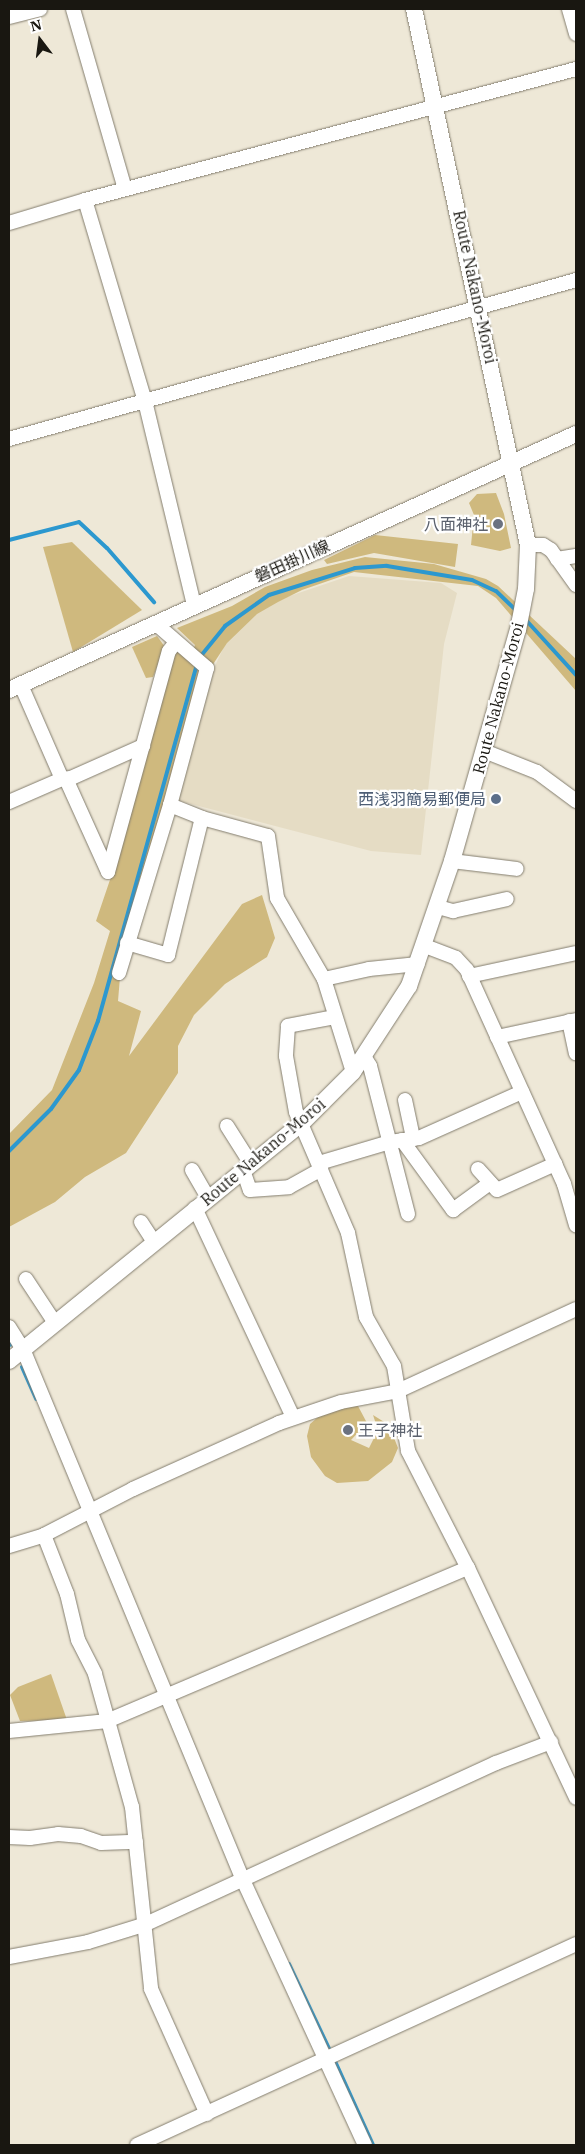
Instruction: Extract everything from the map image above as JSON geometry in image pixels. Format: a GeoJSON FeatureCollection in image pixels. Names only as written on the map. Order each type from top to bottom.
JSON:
{"type":"FeatureCollection","features":[{"type":"Feature","properties":{"kind":"main road","name":"Route Nakano-Moroi"},"geometry":{"type":"LineString","coordinates":[[9,1361],[302,1123],[353,1072],[404,994],[425,946],[452,861],[518,630],[526,589],[528,545],[480,308],[414,9]]}},
{"type":"Feature","properties":{"kind":"main road","name":"磐田掛川線"},"geometry":{"type":"LineString","coordinates":[[15,688],[194,605],[576,434]]}},
{"type":"Feature","properties":{"kind":"street"},"geometry":{"type":"LineString","coordinates":[[9,17],[40,9]]}},
{"type":"Feature","properties":{"kind":"street"},"geometry":{"type":"LineString","coordinates":[[73,9],[126,189]]}},
{"type":"Feature","properties":{"kind":"street"},"geometry":{"type":"LineString","coordinates":[[569,9],[576,34]]}},
{"type":"Feature","properties":{"kind":"street"},"geometry":{"type":"LineString","coordinates":[[9,223],[85,200],[437,108],[576,69]]}},
{"type":"Feature","properties":{"kind":"street"},"geometry":{"type":"LineString","coordinates":[[85,200],[145,402],[194,605]]}},
{"type":"Feature","properties":{"kind":"street"},"geometry":{"type":"LineString","coordinates":[[9,439],[576,280]]}},
{"type":"Feature","properties":{"kind":"street"},"geometry":{"type":"LineString","coordinates":[[528,545],[543,544],[557,559],[576,585]]}},
{"type":"Feature","properties":{"kind":"street"},"geometry":{"type":"LineString","coordinates":[[557,559],[576,556]]}},
{"type":"Feature","properties":{"kind":"street"},"geometry":{"type":"LineString","coordinates":[[119,973],[170,805],[207,668],[155,623]]}},
{"type":"Feature","properties":{"kind":"street"},"geometry":{"type":"LineString","coordinates":[[15,688],[64,779],[108,872],[169,651],[176,642]]}},
{"type":"Feature","properties":{"kind":"street"},"geometry":{"type":"LineString","coordinates":[[9,802],[143,746]]}},
{"type":"Feature","properties":{"kind":"street"},"geometry":{"type":"LineString","coordinates":[[484,750],[537,772],[576,801]]}},
{"type":"Feature","properties":{"kind":"street"},"geometry":{"type":"LineString","coordinates":[[170,805],[202,818],[268,836],[277,898],[324,979],[353,1072]]}},
{"type":"Feature","properties":{"kind":"street"},"geometry":{"type":"LineString","coordinates":[[127,943],[168,954],[202,818]]}},
{"type":"Feature","properties":{"kind":"street"},"geometry":{"type":"LineString","coordinates":[[452,861],[517,869]]}},
{"type":"Feature","properties":{"kind":"street"},"geometry":{"type":"LineString","coordinates":[[438,907],[452,910],[507,899]]}},
{"type":"Feature","properties":{"kind":"street"},"geometry":{"type":"LineString","coordinates":[[425,946],[456,958],[469,976],[555,1164],[571,1202],[576,1225]]}},
{"type":"Feature","properties":{"kind":"street"},"geometry":{"type":"LineString","coordinates":[[469,976],[576,953]]}},
{"type":"Feature","properties":{"kind":"street"},"geometry":{"type":"LineString","coordinates":[[324,979],[369,968],[418,964]]}},
{"type":"Feature","properties":{"kind":"street"},"geometry":{"type":"LineString","coordinates":[[335,1017],[288,1026],[286,1056],[296,1112],[348,1233],[366,1317],[394,1366],[408,1451],[468,1568],[576,1798]]}},
{"type":"Feature","properties":{"kind":"street"},"geometry":{"type":"LineString","coordinates":[[497,1037],[573,1020],[576,1053]]}},
{"type":"Feature","properties":{"kind":"street"},"geometry":{"type":"LineString","coordinates":[[364,1056],[402,1140],[453,1210],[490,1183]]}},
{"type":"Feature","properties":{"kind":"street"},"geometry":{"type":"LineString","coordinates":[[227,1126],[247,1167],[250,1190],[289,1187],[320,1166],[402,1140],[434,1133],[522,1092]]}},
{"type":"Feature","properties":{"kind":"street"},"geometry":{"type":"LineString","coordinates":[[406,1100],[402,1140],[408,1214]]}},
{"type":"Feature","properties":{"kind":"street"},"geometry":{"type":"LineString","coordinates":[[478,1169],[497,1190],[555,1164]]}},
{"type":"Feature","properties":{"kind":"street"},"geometry":{"type":"LineString","coordinates":[[192,1170],[208,1198]]}},
{"type":"Feature","properties":{"kind":"street"},"geometry":{"type":"LineString","coordinates":[[195,1208],[293,1417]]}},
{"type":"Feature","properties":{"kind":"street"},"geometry":{"type":"LineString","coordinates":[[141,1222],[154,1242]]}},
{"type":"Feature","properties":{"kind":"street"},"geometry":{"type":"LineString","coordinates":[[26,1279],[55,1323]]}},
{"type":"Feature","properties":{"kind":"street"},"geometry":{"type":"LineString","coordinates":[[9,1546],[44,1535],[88,1511],[293,1417],[341,1402],[398,1390],[576,1309]]}},
{"type":"Feature","properties":{"kind":"street"},"geometry":{"type":"LineString","coordinates":[[9,1327],[23,1349],[88,1511],[243,1880],[365,2145]]}},
{"type":"Feature","properties":{"kind":"street"},"geometry":{"type":"LineString","coordinates":[[44,1535],[67,1594],[78,1640],[95,1674],[132,1808],[146,1924],[150,1989],[207,2114]]}},
{"type":"Feature","properties":{"kind":"street"},"geometry":{"type":"LineString","coordinates":[[9,1731],[107,1721],[468,1568]]}},
{"type":"Feature","properties":{"kind":"street"},"geometry":{"type":"LineString","coordinates":[[9,1957],[88,1942],[146,1924],[496,1763],[551,1742]]}},
{"type":"Feature","properties":{"kind":"street"},"geometry":{"type":"LineString","coordinates":[[9,1837],[30,1838],[58,1834],[81,1836],[101,1843],[136,1842]]}},
{"type":"Feature","properties":{"kind":"street"},"geometry":{"type":"LineString","coordinates":[[137,2145],[576,1944]]}},
{"type":"Feature","properties":{"kind":"shaded area"},"geometry":{"type":"Polygon","coordinates":[[[496,493],[504,514],[511,548],[500,551],[471,545],[474,515],[469,503],[477,494],[496,493]]]}},
{"type":"Feature","properties":{"kind":"shaded area"},"geometry":{"type":"Polygon","coordinates":[[[375,535],[458,544],[455,567],[374,553],[327,564],[324,560],[375,535]]]}},
{"type":"Feature","properties":{"kind":"shaded area"},"geometry":{"type":"Polygon","coordinates":[[[72,542],[142,610],[73,652],[43,547],[72,542]]]}},
{"type":"Feature","properties":{"kind":"shaded area"},"geometry":{"type":"Polygon","coordinates":[[[365,557],[434,564],[486,579],[498,586],[576,659],[576,691],[496,598],[478,586],[354,572],[302,590],[257,614],[227,643],[206,675],[121,965],[118,1001],[141,1011],[129,1056],[242,904],[262,895],[275,938],[267,957],[225,984],[194,1015],[178,1046],[178,1073],[126,1153],[85,1177],[55,1202],[9,1227],[9,1134],[52,1090],[94,983],[110,931],[96,921],[114,868],[172,646],[190,658],[195,645],[177,628],[232,606],[265,587],[312,570],[365,557]]]}},
{"type":"Feature","properties":{"kind":"shaded area"},"geometry":{"type":"Polygon","coordinates":[[[349,576],[441,583],[457,593],[444,644],[421,855],[371,851],[176,800],[215,666],[227,640],[252,614],[272,602],[349,576]]]}},
{"type":"Feature","properties":{"kind":"shaded area"},"geometry":{"type":"Polygon","coordinates":[[[157,636],[165,647],[153,677],[146,678],[132,647],[157,636]]]}},
{"type":"Feature","properties":{"kind":"shaded area"},"geometry":{"type":"Polygon","coordinates":[[[332,1405],[358,1406],[367,1423],[351,1440],[369,1448],[378,1430],[373,1415],[389,1425],[398,1448],[392,1462],[368,1481],[337,1483],[325,1476],[311,1457],[307,1436],[310,1424],[332,1405]]]}},
{"type":"Feature","properties":{"kind":"shaded area"},"geometry":{"type":"Polygon","coordinates":[[[51,1674],[67,1720],[20,1721],[10,1695],[18,1687],[51,1674]]]}},
{"type":"Feature","properties":{"kind":"waterway"},"geometry":{"type":"LineString","coordinates":[[9,540],[79,522],[107,548],[154,602]]}},
{"type":"Feature","properties":{"kind":"waterway"},"geometry":{"type":"LineString","coordinates":[[200,657],[225,626],[269,595],[355,568],[387,566],[472,580],[496,591],[517,611]]}},
{"type":"Feature","properties":{"kind":"waterway"},"geometry":{"type":"LineString","coordinates":[[525,619],[576,675]]}},
{"type":"Feature","properties":{"kind":"waterway"},"geometry":{"type":"LineString","coordinates":[[9,1151],[51,1109],[79,1070],[98,1021],[197,664]]}},
{"type":"Feature","properties":{"kind":"waterway"},"geometry":{"type":"LineString","coordinates":[[9,1341],[11,1345]]}},
{"type":"Feature","properties":{"kind":"waterway"},"geometry":{"type":"LineString","coordinates":[[22,1367],[36,1399]]}},
{"type":"Feature","properties":{"kind":"waterway"},"geometry":{"type":"LineString","coordinates":[[289,1964],[331,2053]]}},
{"type":"Feature","properties":{"kind":"waterway"},"geometry":{"type":"LineString","coordinates":[[334,2059],[373,2145]]}},
{"type":"Feature","properties":{"kind":"place","name":"八面神社"},"geometry":{"type":"Point","coordinates":[498,524]}},
{"type":"Feature","properties":{"kind":"place","name":"西浅羽簡易郵便局"},"geometry":{"type":"Point","coordinates":[496,799]}},
{"type":"Feature","properties":{"kind":"place","name":"王子神社"},"geometry":{"type":"Point","coordinates":[348,1430]}}]}
